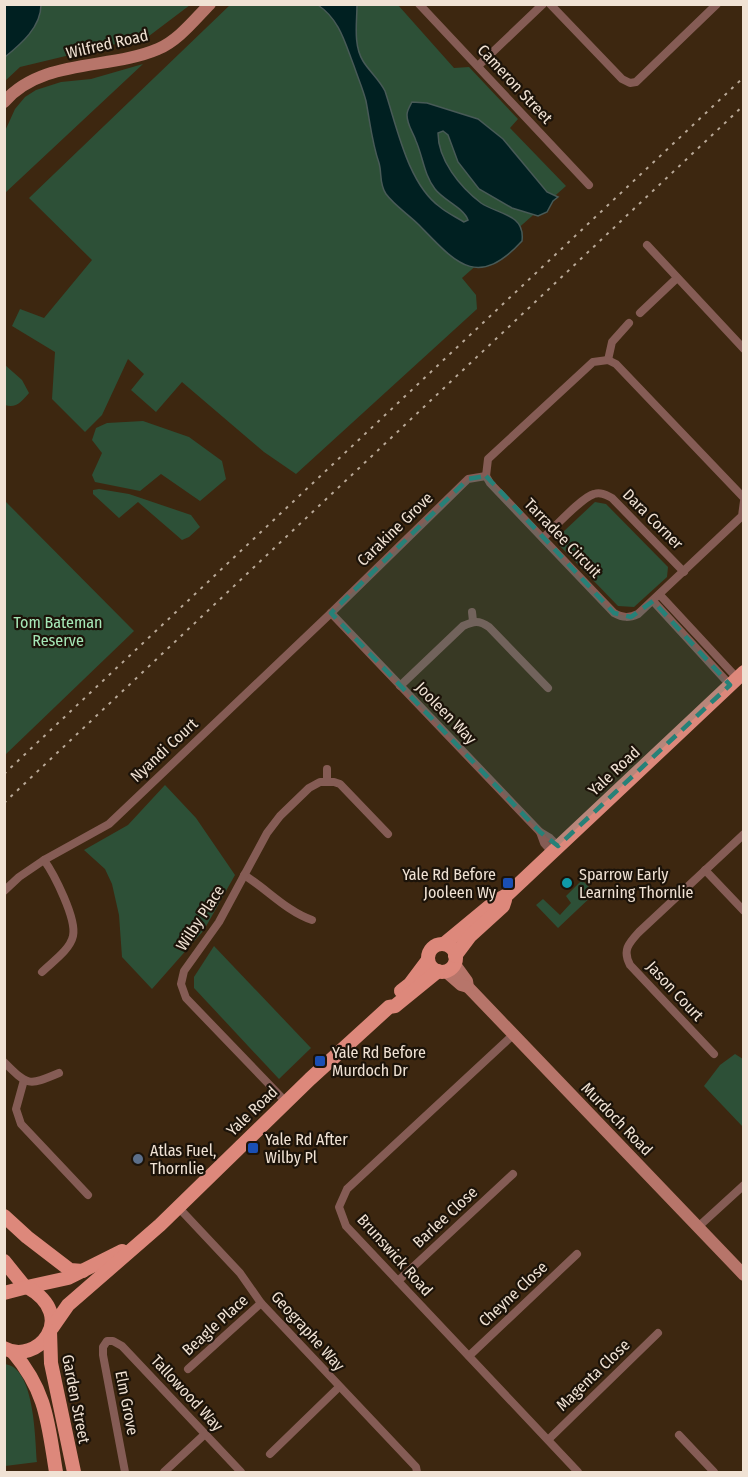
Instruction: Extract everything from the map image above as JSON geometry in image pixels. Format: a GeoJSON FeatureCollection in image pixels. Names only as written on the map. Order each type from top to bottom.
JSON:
{"type":"FeatureCollection","features":[{"type":"Feature","properties":{"kind":"main road","name":"Wilfred Road"},"geometry":{"type":"LineString","coordinates":[[4,102],[21,85],[40,77],[129,58],[161,48],[176,38],[210,4]]}},
{"type":"Feature","properties":{"kind":"main road","name":"Yale Road"},"geometry":{"type":"LineString","coordinates":[[444,944],[496,901],[507,896],[737,678]]}},
{"type":"Feature","properties":{"kind":"main road","name":"Yale Road"},"geometry":{"type":"LineString","coordinates":[[389,1007],[395,1006],[448,965],[470,936],[503,906],[507,896]]}},
{"type":"Feature","properties":{"kind":"main road"},"geometry":{"type":"LineString","coordinates":[[438,944],[452,948],[448,965],[431,967],[428,960],[432,948],[438,944]]}},
{"type":"Feature","properties":{"kind":"main road","name":"Yale Road"},"geometry":{"type":"LineString","coordinates":[[8,1352],[25,1352],[35,1347],[51,1330],[68,1305],[178,1207],[286,1102],[389,1007],[391,1001],[410,984],[428,960]]}},
{"type":"Feature","properties":{"kind":"main road","name":"Murdoch Road"},"geometry":{"type":"LineString","coordinates":[[448,965],[466,981],[468,987],[513,1035],[744,1275]]}},
{"type":"Feature","properties":{"kind":"main road"},"geometry":{"type":"LineString","coordinates":[[4,1215],[27,1237],[70,1270],[85,1271]]}},
{"type":"Feature","properties":{"kind":"main road","name":"Yale Road"},"geometry":{"type":"LineString","coordinates":[[4,1293],[56,1282],[85,1271],[140,1242]]}},
{"type":"Feature","properties":{"kind":"main road","name":"Garden Street"},"geometry":{"type":"LineString","coordinates":[[4,1261],[26,1287],[38,1294],[50,1307],[52,1318],[51,1364],[74,1473]]}},
{"type":"Feature","properties":{"kind":"main road","name":"Garden Street"},"geometry":{"type":"LineString","coordinates":[[8,1352],[30,1372],[42,1400],[56,1473]]}},
{"type":"Feature","properties":{"kind":"street","name":"Cameron Street"},"geometry":{"type":"LineString","coordinates":[[419,4],[589,185]]}},
{"type":"Feature","properties":{"kind":"street"},"geometry":{"type":"LineString","coordinates":[[478,66],[543,4]]}},
{"type":"Feature","properties":{"kind":"street"},"geometry":{"type":"LineString","coordinates":[[550,4],[622,79],[630,84],[636,82],[717,4]]}},
{"type":"Feature","properties":{"kind":"street"},"geometry":{"type":"LineString","coordinates":[[647,245],[744,349]]}},
{"type":"Feature","properties":{"kind":"street"},"geometry":{"type":"LineString","coordinates":[[640,313],[677,278]]}},
{"type":"Feature","properties":{"kind":"street"},"geometry":{"type":"LineString","coordinates":[[486,476],[488,459],[593,362],[608,360],[612,342],[629,323]]}},
{"type":"Feature","properties":{"kind":"street","name":"Tarradee Circuit"},"geometry":{"type":"LineString","coordinates":[[486,476],[490,483],[614,613],[621,617],[631,617],[657,598],[742,516],[744,499],[616,364],[608,360]]}},
{"type":"Feature","properties":{"kind":"street","name":"Carakine Grove"},"geometry":{"type":"LineString","coordinates":[[331,613],[468,479],[486,476]]}},
{"type":"Feature","properties":{"kind":"street","name":"Dara Corner"},"geometry":{"type":"LineString","coordinates":[[543,538],[585,499],[594,494],[604,494],[612,498],[684,572]]}},
{"type":"Feature","properties":{"kind":"street"},"geometry":{"type":"LineString","coordinates":[[657,598],[737,678]]}},
{"type":"Feature","properties":{"kind":"street"},"geometry":{"type":"LineString","coordinates":[[472,612],[473,621]]}},
{"type":"Feature","properties":{"kind":"street","name":"Jooleen Way"},"geometry":{"type":"LineString","coordinates":[[331,613],[540,832],[544,843],[555,849]]}},
{"type":"Feature","properties":{"kind":"street","name":"Nyandi Court"},"geometry":{"type":"LineString","coordinates":[[4,891],[44,860],[109,824],[331,613]]}},
{"type":"Feature","properties":{"kind":"street"},"geometry":{"type":"LineString","coordinates":[[400,686],[463,626],[473,621],[482,622],[489,627],[548,688]]}},
{"type":"Feature","properties":{"kind":"street"},"geometry":{"type":"LineString","coordinates":[[327,769],[327,781],[345,788],[388,834]]}},
{"type":"Feature","properties":{"kind":"street","name":"Wilby Place"},"geometry":{"type":"LineString","coordinates":[[286,1102],[186,998],[181,984],[184,971],[219,922],[267,833],[280,816],[314,784],[327,781]]}},
{"type":"Feature","properties":{"kind":"street"},"geometry":{"type":"LineString","coordinates":[[744,834],[705,870],[744,911]]}},
{"type":"Feature","properties":{"kind":"street"},"geometry":{"type":"LineString","coordinates":[[42,972],[66,948],[73,936],[72,921],[53,875],[44,860]]}},
{"type":"Feature","properties":{"kind":"street","name":"Jason Court"},"geometry":{"type":"LineString","coordinates":[[705,870],[628,944],[625,953],[630,965],[714,1054]]}},
{"type":"Feature","properties":{"kind":"street"},"geometry":{"type":"LineString","coordinates":[[244,875],[259,883],[302,917],[312,920]]}},
{"type":"Feature","properties":{"kind":"street","name":"Brunswick Road"},"geometry":{"type":"LineString","coordinates":[[513,1035],[347,1189],[339,1208],[346,1226],[549,1439],[578,1473]]}},
{"type":"Feature","properties":{"kind":"street"},"geometry":{"type":"LineString","coordinates":[[4,1062],[24,1080],[35,1083],[59,1073]]}},
{"type":"Feature","properties":{"kind":"street"},"geometry":{"type":"LineString","coordinates":[[24,1080],[16,1109],[21,1124],[88,1195]]}},
{"type":"Feature","properties":{"kind":"street","name":"Barlee Close"},"geometry":{"type":"LineString","coordinates":[[398,1281],[513,1174]]}},
{"type":"Feature","properties":{"kind":"street"},"geometry":{"type":"LineString","coordinates":[[698,1227],[744,1185]]}},
{"type":"Feature","properties":{"kind":"street","name":"Geographe Way"},"geometry":{"type":"LineString","coordinates":[[178,1207],[240,1273],[261,1303],[416,1467],[417,1473]]}},
{"type":"Feature","properties":{"kind":"street","name":"Cheyne Close"},"geometry":{"type":"LineString","coordinates":[[469,1356],[577,1254]]}},
{"type":"Feature","properties":{"kind":"street","name":"Beagle Place"},"geometry":{"type":"LineString","coordinates":[[188,1369],[261,1303]]}},
{"type":"Feature","properties":{"kind":"street","name":"Magenta Close"},"geometry":{"type":"LineString","coordinates":[[549,1439],[658,1333]]}},
{"type":"Feature","properties":{"kind":"street","name":"Tallowood Way"},"geometry":{"type":"LineString","coordinates":[[107,1341],[114,1341],[122,1346],[241,1473]]}},
{"type":"Feature","properties":{"kind":"street","name":"Elm Grove"},"geometry":{"type":"LineString","coordinates":[[107,1341],[103,1347],[103,1355],[125,1473]]}},
{"type":"Feature","properties":{"kind":"street"},"geometry":{"type":"LineString","coordinates":[[270,1454],[339,1387]]}},
{"type":"Feature","properties":{"kind":"street"},"geometry":{"type":"LineString","coordinates":[[164,1473],[205,1434]]}},
{"type":"Feature","properties":{"kind":"street"},"geometry":{"type":"LineString","coordinates":[[679,1435],[714,1473]]}},
{"type":"Feature","properties":{"kind":"highlighted area"},"geometry":{"type":"Polygon","coordinates":[[[486,476],[614,613],[631,617],[653,601],[730,685],[558,846],[540,832],[331,613],[468,479],[486,476]]]}},
{"type":"Feature","properties":{"kind":"green space"},"geometry":{"type":"Polygon","coordinates":[[[5,5],[190,5],[149,36],[20,67],[5,81],[5,5]]]}},
{"type":"Feature","properties":{"kind":"green space"},"geometry":{"type":"Polygon","coordinates":[[[230,5],[398,5],[454,68],[469,67],[518,119],[510,128],[566,186],[462,278],[476,295],[477,309],[296,474],[264,452],[182,382],[156,412],[131,390],[144,374],[128,359],[102,415],[85,432],[52,399],[55,352],[12,326],[20,309],[44,318],[92,260],[29,198],[230,5]]]}},
{"type":"Feature","properties":{"kind":"green space"},"geometry":{"type":"Polygon","coordinates":[[[143,64],[5,193],[5,131],[15,109],[25,97],[36,90],[61,82],[91,79],[143,64]]]}},
{"type":"Feature","properties":{"kind":"green space"},"geometry":{"type":"Polygon","coordinates":[[[5,365],[22,380],[29,393],[18,404],[12,406],[5,405],[5,365]]]}},
{"type":"Feature","properties":{"kind":"green space"},"geometry":{"type":"Polygon","coordinates":[[[143,421],[189,437],[222,461],[226,479],[200,501],[161,474],[140,491],[95,482],[92,475],[102,453],[92,440],[96,428],[107,423],[143,421]]]}},
{"type":"Feature","properties":{"kind":"green space"},"geometry":{"type":"Polygon","coordinates":[[[93,490],[129,494],[191,515],[200,527],[182,540],[138,502],[119,518],[93,494],[93,490]]]}},
{"type":"Feature","properties":{"kind":"green space","name":"Tom Bateman Reserve"},"geometry":{"type":"Polygon","coordinates":[[[5,501],[134,631],[5,755],[5,501]]]}},
{"type":"Feature","properties":{"kind":"green space"},"geometry":{"type":"Polygon","coordinates":[[[595,502],[606,504],[668,567],[667,577],[634,607],[618,606],[560,546],[562,533],[595,502]]]}},
{"type":"Feature","properties":{"kind":"green space"},"geometry":{"type":"Polygon","coordinates":[[[165,785],[196,818],[235,875],[204,930],[152,989],[122,957],[119,915],[112,884],[105,869],[84,850],[128,825],[165,785]]]}},
{"type":"Feature","properties":{"kind":"green space"},"geometry":{"type":"Polygon","coordinates":[[[579,877],[595,893],[558,928],[536,905],[543,899],[560,915],[571,903],[566,896],[581,881],[579,877]]]}},
{"type":"Feature","properties":{"kind":"green space"},"geometry":{"type":"Polygon","coordinates":[[[214,946],[311,1048],[279,1079],[194,988],[194,977],[214,946]]]}},
{"type":"Feature","properties":{"kind":"green space"},"geometry":{"type":"Polygon","coordinates":[[[735,1054],[743,1059],[743,1127],[704,1086],[720,1065],[735,1054]]]}},
{"type":"Feature","properties":{"kind":"green space"},"geometry":{"type":"Polygon","coordinates":[[[4,1364],[14,1368],[22,1377],[28,1390],[34,1421],[37,1462],[5,1466],[4,1364]]]}},
{"type":"Feature","properties":{"kind":"water"},"geometry":{"type":"Polygon","coordinates":[[[5,4],[41,5],[34,28],[5,57],[5,4]]]}},
{"type":"Feature","properties":{"kind":"water"},"geometry":{"type":"Polygon","coordinates":[[[318,5],[357,5],[356,33],[360,55],[385,91],[412,170],[429,197],[440,207],[464,222],[468,220],[439,193],[428,178],[408,122],[407,113],[412,102],[427,103],[478,119],[503,139],[547,192],[558,197],[547,212],[538,216],[512,208],[479,189],[458,162],[448,135],[443,131],[438,133],[446,163],[465,189],[481,203],[511,217],[519,224],[522,241],[506,256],[492,265],[479,267],[468,266],[456,260],[386,194],[382,186],[366,101],[348,49],[337,25],[318,5]]]}},
{"type":"Feature","properties":{"kind":"railway"},"geometry":{"type":"LineString","coordinates":[[4,774],[744,77]]}},
{"type":"Feature","properties":{"kind":"railway"},"geometry":{"type":"LineString","coordinates":[[4,803],[744,105]]}},
{"type":"Feature","properties":{"kind":"place","name":"Yale Rd Before Jooleen Wy"},"geometry":{"type":"Point","coordinates":[508,883]}},
{"type":"Feature","properties":{"kind":"place","name":"Sparrow Early Learning Thornlie"},"geometry":{"type":"Point","coordinates":[567,883]}},
{"type":"Feature","properties":{"kind":"place","name":"Yale Rd Before Murdoch Dr"},"geometry":{"type":"Point","coordinates":[320,1061]}},
{"type":"Feature","properties":{"kind":"place","name":"Yale Rd After Wilby Pl"},"geometry":{"type":"Point","coordinates":[253,1148]}},
{"type":"Feature","properties":{"kind":"place","name":"Atlas Fuel, Thornlie"},"geometry":{"type":"Point","coordinates":[138,1159]}}]}
